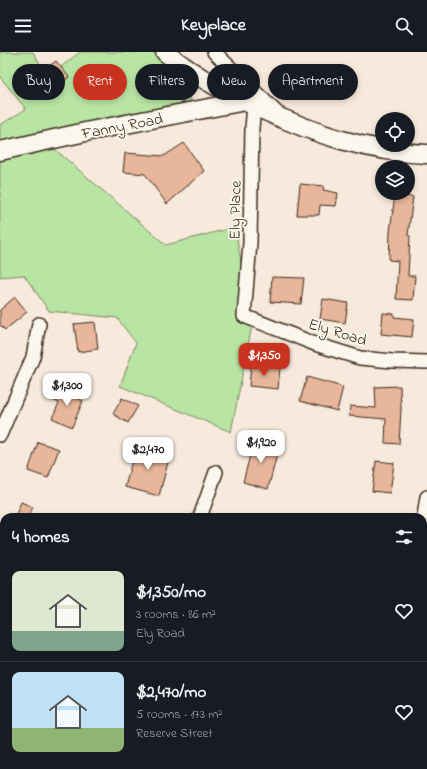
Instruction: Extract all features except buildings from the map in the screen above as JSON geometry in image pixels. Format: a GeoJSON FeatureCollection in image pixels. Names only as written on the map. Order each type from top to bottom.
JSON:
{"type":"FeatureCollection","features":[{"type":"Feature","properties":{"kind":"main road"},"geometry":{"type":"LineString","coordinates":[[165,52],[180,64],[208,82],[250,104],[286,120],[337,139],[369,148],[402,153],[427,154]]}},
{"type":"Feature","properties":{"kind":"main road","name":"Fanny Road"},"geometry":{"type":"LineString","coordinates":[[0,151],[90,131],[250,104]]}},
{"type":"Feature","properties":{"kind":"street"},"geometry":{"type":"LineString","coordinates":[[214,52],[286,120]]}},
{"type":"Feature","properties":{"kind":"street","name":"Ely Place"},"geometry":{"type":"LineString","coordinates":[[244,316],[250,243],[252,128],[250,104]]}},
{"type":"Feature","properties":{"kind":"street","name":"Ely Road"},"geometry":{"type":"LineString","coordinates":[[244,316],[316,344],[360,358],[427,362]]}},
{"type":"Feature","properties":{"kind":"street"},"geometry":{"type":"LineString","coordinates":[[0,434],[33,357],[38,324]]}},
{"type":"Feature","properties":{"kind":"street"},"geometry":{"type":"LineString","coordinates":[[201,513],[216,472]]}},
{"type":"Feature","properties":{"kind":"street"},"geometry":{"type":"LineString","coordinates":[[425,513],[427,497]]}},
{"type":"Feature","properties":{"kind":"green space"},"geometry":{"type":"Polygon","coordinates":[[[0,52],[33,52],[40,64],[12,64],[12,92],[0,77],[0,52]]]}},
{"type":"Feature","properties":{"kind":"green space"},"geometry":{"type":"Polygon","coordinates":[[[80,52],[153,52],[167,64],[135,64],[135,100],[190,100],[190,102],[36,133],[166,245],[235,227],[252,325],[231,432],[120,386],[136,343],[117,318],[49,311],[24,275],[0,277],[0,125],[26,109],[19,100],[65,100],[65,64],[80,52]]]}}]}
